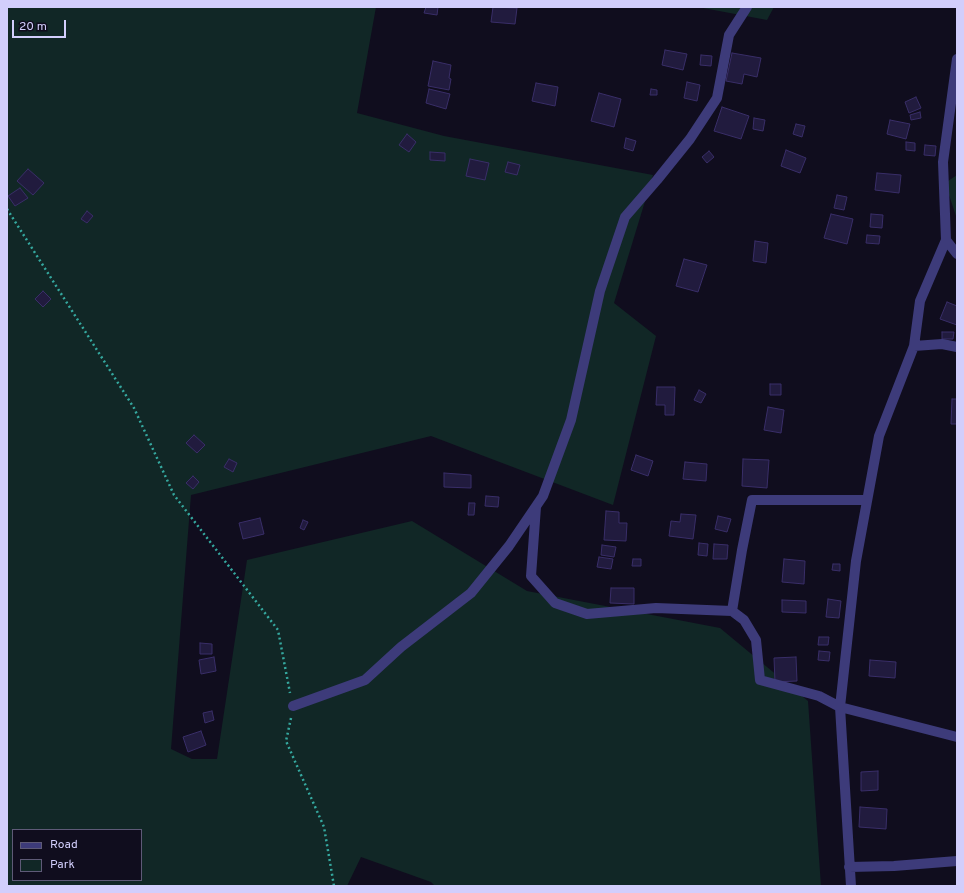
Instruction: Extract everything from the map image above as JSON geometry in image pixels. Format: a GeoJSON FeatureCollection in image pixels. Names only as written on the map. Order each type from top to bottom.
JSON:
{"type":"FeatureCollection","features":[{"type":"Feature","properties":{"kind":"street"},"geometry":{"type":"LineString","coordinates":[[293,706],[365,680],[401,647],[471,593],[509,546],[536,507],[543,496],[571,420],[600,291],[625,217],[690,139],[717,98],[729,35],[747,7]]}},
{"type":"Feature","properties":{"kind":"street"},"geometry":{"type":"LineString","coordinates":[[851,886],[840,707],[856,561],[879,436],[914,346],[920,301],[946,240],[943,162],[957,59]]}},
{"type":"Feature","properties":{"kind":"street"},"geometry":{"type":"LineString","coordinates":[[946,240],[957,254]]}},
{"type":"Feature","properties":{"kind":"street"},"geometry":{"type":"LineString","coordinates":[[914,346],[942,344],[957,347]]}},
{"type":"Feature","properties":{"kind":"street"},"geometry":{"type":"LineString","coordinates":[[732,611],[752,500],[868,500]]}},
{"type":"Feature","properties":{"kind":"street"},"geometry":{"type":"LineString","coordinates":[[536,507],[531,576],[555,603],[587,614],[656,608],[732,611],[744,620],[756,640],[760,680],[819,696],[840,707],[957,737]]}},
{"type":"Feature","properties":{"kind":"street"},"geometry":{"type":"LineString","coordinates":[[849,867],[894,866],[957,861]]}},
{"type":"Feature","properties":{"kind":"path"},"geometry":{"type":"LineString","coordinates":[[7,210],[134,408],[174,495],[278,630],[293,706],[286,741],[324,827],[334,886]]}},
{"type":"Feature","properties":{"kind":"green space"},"geometry":{"type":"Polygon","coordinates":[[[7,7],[376,7],[357,113],[444,136],[653,175],[614,303],[656,336],[613,505],[431,436],[191,495],[171,749],[192,759],[217,759],[247,560],[412,521],[527,591],[720,628],[808,701],[821,886],[435,886],[431,882],[361,857],[347,886],[7,886],[7,7]]]}},
{"type":"Feature","properties":{"kind":"green space"},"geometry":{"type":"Polygon","coordinates":[[[698,7],[774,7],[767,20],[698,7]]]}},
{"type":"Feature","properties":{"kind":"green space"},"geometry":{"type":"Polygon","coordinates":[[[957,175],[957,219],[945,183],[957,175]]]}},
{"type":"Feature","properties":{"kind":"building"},"geometry":{"type":"Polygon","coordinates":[[[426,7],[438,7],[437,15],[424,13],[426,7]]]}},
{"type":"Feature","properties":{"kind":"building"},"geometry":{"type":"Polygon","coordinates":[[[493,7],[517,8],[515,24],[491,22],[493,7]]]}},
{"type":"Feature","properties":{"kind":"building"},"geometry":{"type":"Polygon","coordinates":[[[665,50],[687,54],[683,70],[662,65],[665,50]]]}},
{"type":"Feature","properties":{"kind":"building"},"geometry":{"type":"Polygon","coordinates":[[[732,53],[761,58],[757,77],[744,74],[742,84],[726,81],[732,53]]]}},
{"type":"Feature","properties":{"kind":"building"},"geometry":{"type":"Polygon","coordinates":[[[701,55],[712,56],[711,66],[700,65],[701,55]]]}},
{"type":"Feature","properties":{"kind":"building"},"geometry":{"type":"Polygon","coordinates":[[[433,61],[451,65],[449,90],[428,86],[433,61]]]}},
{"type":"Feature","properties":{"kind":"building"},"geometry":{"type":"Polygon","coordinates":[[[687,82],[700,85],[697,101],[684,98],[687,82]]]}},
{"type":"Feature","properties":{"kind":"building"},"geometry":{"type":"Polygon","coordinates":[[[536,83],[558,87],[555,106],[532,101],[536,83]]]}},
{"type":"Feature","properties":{"kind":"building"},"geometry":{"type":"Polygon","coordinates":[[[429,89],[450,94],[446,109],[426,103],[429,89]]]}},
{"type":"Feature","properties":{"kind":"building"},"geometry":{"type":"Polygon","coordinates":[[[651,89],[657,90],[657,95],[650,95],[651,89]]]}},
{"type":"Feature","properties":{"kind":"building"},"geometry":{"type":"Polygon","coordinates":[[[599,93],[621,99],[614,127],[591,121],[599,93]]]}},
{"type":"Feature","properties":{"kind":"building"},"geometry":{"type":"Polygon","coordinates":[[[916,97],[921,108],[909,113],[905,102],[916,97]]]}},
{"type":"Feature","properties":{"kind":"building"},"geometry":{"type":"Polygon","coordinates":[[[722,107],[749,116],[741,139],[714,131],[722,107]]]}},
{"type":"Feature","properties":{"kind":"building"},"geometry":{"type":"Polygon","coordinates":[[[920,112],[921,118],[911,120],[910,115],[920,112]]]}},
{"type":"Feature","properties":{"kind":"building"},"geometry":{"type":"Polygon","coordinates":[[[754,118],[765,120],[763,131],[753,129],[754,118]]]}},
{"type":"Feature","properties":{"kind":"building"},"geometry":{"type":"Polygon","coordinates":[[[890,120],[910,124],[906,139],[887,134],[890,120]]]}},
{"type":"Feature","properties":{"kind":"building"},"geometry":{"type":"Polygon","coordinates":[[[796,124],[805,126],[802,137],[793,134],[796,124]]]}},
{"type":"Feature","properties":{"kind":"building"},"geometry":{"type":"Polygon","coordinates":[[[407,134],[416,142],[409,152],[399,145],[407,134]]]}},
{"type":"Feature","properties":{"kind":"building"},"geometry":{"type":"Polygon","coordinates":[[[626,138],[636,141],[633,151],[624,148],[626,138]]]}},
{"type":"Feature","properties":{"kind":"building"},"geometry":{"type":"Polygon","coordinates":[[[906,142],[915,143],[915,151],[906,150],[906,142]]]}},
{"type":"Feature","properties":{"kind":"building"},"geometry":{"type":"Polygon","coordinates":[[[925,145],[936,146],[935,156],[924,155],[925,145]]]}},
{"type":"Feature","properties":{"kind":"building"},"geometry":{"type":"Polygon","coordinates":[[[786,150],[806,158],[800,173],[781,166],[786,150]]]}},
{"type":"Feature","properties":{"kind":"building"},"geometry":{"type":"Polygon","coordinates":[[[709,151],[714,157],[707,163],[702,157],[709,151]]]}},
{"type":"Feature","properties":{"kind":"building"},"geometry":{"type":"Polygon","coordinates":[[[430,152],[445,153],[445,161],[430,160],[430,152]]]}},
{"type":"Feature","properties":{"kind":"building"},"geometry":{"type":"Polygon","coordinates":[[[470,159],[489,163],[485,180],[466,176],[470,159]]]}},
{"type":"Feature","properties":{"kind":"building"},"geometry":{"type":"Polygon","coordinates":[[[508,162],[520,165],[517,175],[505,172],[508,162]]]}},
{"type":"Feature","properties":{"kind":"building"},"geometry":{"type":"Polygon","coordinates":[[[28,169],[44,183],[33,195],[17,181],[28,169]]]}},
{"type":"Feature","properties":{"kind":"building"},"geometry":{"type":"Polygon","coordinates":[[[877,173],[901,175],[899,193],[875,190],[877,173]]]}},
{"type":"Feature","properties":{"kind":"building"},"geometry":{"type":"Polygon","coordinates":[[[20,188],[28,198],[15,206],[8,196],[20,188]]]}},
{"type":"Feature","properties":{"kind":"building"},"geometry":{"type":"Polygon","coordinates":[[[837,195],[847,197],[844,210],[834,208],[837,195]]]}},
{"type":"Feature","properties":{"kind":"building"},"geometry":{"type":"Polygon","coordinates":[[[87,211],[93,216],[87,223],[81,219],[87,211]]]}},
{"type":"Feature","properties":{"kind":"building"},"geometry":{"type":"Polygon","coordinates":[[[831,214],[853,219],[847,244],[824,238],[831,214]]]}},
{"type":"Feature","properties":{"kind":"building"},"geometry":{"type":"Polygon","coordinates":[[[871,214],[883,215],[882,228],[870,227],[871,214]]]}},
{"type":"Feature","properties":{"kind":"building"},"geometry":{"type":"Polygon","coordinates":[[[867,235],[880,236],[879,244],[866,243],[867,235]]]}},
{"type":"Feature","properties":{"kind":"building"},"geometry":{"type":"Polygon","coordinates":[[[755,241],[768,243],[766,263],[753,261],[755,241]]]}},
{"type":"Feature","properties":{"kind":"building"},"geometry":{"type":"Polygon","coordinates":[[[684,259],[707,265],[698,292],[676,286],[684,259]]]}},
{"type":"Feature","properties":{"kind":"building"},"geometry":{"type":"Polygon","coordinates":[[[43,291],[51,299],[43,307],[35,299],[43,291]]]}},
{"type":"Feature","properties":{"kind":"building"},"geometry":{"type":"Polygon","coordinates":[[[947,302],[957,306],[957,325],[940,319],[947,302]]]}},
{"type":"Feature","properties":{"kind":"building"},"geometry":{"type":"Polygon","coordinates":[[[942,332],[954,332],[953,339],[942,339],[942,332]]]}},
{"type":"Feature","properties":{"kind":"building"},"geometry":{"type":"Polygon","coordinates":[[[770,384],[781,384],[781,395],[770,395],[770,384]]]}},
{"type":"Feature","properties":{"kind":"building"},"geometry":{"type":"Polygon","coordinates":[[[657,387],[675,387],[674,415],[665,415],[665,405],[656,405],[657,387]]]}},
{"type":"Feature","properties":{"kind":"building"},"geometry":{"type":"Polygon","coordinates":[[[699,390],[706,394],[701,403],[694,400],[699,390]]]}},
{"type":"Feature","properties":{"kind":"building"},"geometry":{"type":"Polygon","coordinates":[[[952,399],[957,399],[957,424],[951,424],[952,399]]]}},
{"type":"Feature","properties":{"kind":"building"},"geometry":{"type":"Polygon","coordinates":[[[768,407],[784,410],[781,433],[764,430],[768,407]]]}},
{"type":"Feature","properties":{"kind":"building"},"geometry":{"type":"Polygon","coordinates":[[[194,435],[205,445],[197,453],[186,443],[194,435]]]}},
{"type":"Feature","properties":{"kind":"building"},"geometry":{"type":"Polygon","coordinates":[[[636,455],[653,461],[648,476],[631,470],[636,455]]]}},
{"type":"Feature","properties":{"kind":"building"},"geometry":{"type":"Polygon","coordinates":[[[229,459],[237,463],[233,472],[224,467],[229,459]]]}},
{"type":"Feature","properties":{"kind":"building"},"geometry":{"type":"Polygon","coordinates":[[[743,459],[769,460],[767,488],[742,486],[743,459]]]}},
{"type":"Feature","properties":{"kind":"building"},"geometry":{"type":"Polygon","coordinates":[[[685,462],[707,464],[706,481],[683,479],[685,462]]]}},
{"type":"Feature","properties":{"kind":"building"},"geometry":{"type":"Polygon","coordinates":[[[444,473],[471,475],[471,488],[444,487],[444,473]]]}},
{"type":"Feature","properties":{"kind":"building"},"geometry":{"type":"Polygon","coordinates":[[[193,476],[199,482],[193,489],[186,483],[193,476]]]}},
{"type":"Feature","properties":{"kind":"building"},"geometry":{"type":"Polygon","coordinates":[[[486,496],[499,497],[498,507],[485,506],[486,496]]]}},
{"type":"Feature","properties":{"kind":"building"},"geometry":{"type":"Polygon","coordinates":[[[469,503],[475,503],[474,515],[468,515],[469,503]]]}},
{"type":"Feature","properties":{"kind":"building"},"geometry":{"type":"Polygon","coordinates":[[[606,511],[619,512],[619,523],[627,523],[626,541],[604,540],[606,511]]]}},
{"type":"Feature","properties":{"kind":"building"},"geometry":{"type":"Polygon","coordinates":[[[681,514],[696,515],[693,539],[669,536],[671,521],[680,522],[681,514]]]}},
{"type":"Feature","properties":{"kind":"building"},"geometry":{"type":"Polygon","coordinates":[[[718,516],[731,519],[727,532],[715,529],[718,516]]]}},
{"type":"Feature","properties":{"kind":"building"},"geometry":{"type":"Polygon","coordinates":[[[260,518],[264,534],[243,539],[239,523],[260,518]]]}},
{"type":"Feature","properties":{"kind":"building"},"geometry":{"type":"Polygon","coordinates":[[[303,520],[308,522],[304,530],[300,528],[303,520]]]}},
{"type":"Feature","properties":{"kind":"building"},"geometry":{"type":"Polygon","coordinates":[[[699,543],[708,544],[707,556],[698,555],[699,543]]]}},
{"type":"Feature","properties":{"kind":"building"},"geometry":{"type":"Polygon","coordinates":[[[714,544],[728,545],[727,559],[713,559],[714,544]]]}},
{"type":"Feature","properties":{"kind":"building"},"geometry":{"type":"Polygon","coordinates":[[[602,545],[616,547],[614,557],[601,555],[602,545]]]}},
{"type":"Feature","properties":{"kind":"building"},"geometry":{"type":"Polygon","coordinates":[[[599,557],[613,559],[611,569],[597,567],[599,557]]]}},
{"type":"Feature","properties":{"kind":"building"},"geometry":{"type":"Polygon","coordinates":[[[633,559],[641,559],[641,566],[632,566],[633,559]]]}},
{"type":"Feature","properties":{"kind":"building"},"geometry":{"type":"Polygon","coordinates":[[[784,559],[805,561],[804,584],[782,582],[784,559]]]}},
{"type":"Feature","properties":{"kind":"building"},"geometry":{"type":"Polygon","coordinates":[[[833,564],[840,564],[840,571],[832,570],[833,564]]]}},
{"type":"Feature","properties":{"kind":"building"},"geometry":{"type":"Polygon","coordinates":[[[611,588],[634,588],[634,604],[610,603],[611,588]]]}},
{"type":"Feature","properties":{"kind":"building"},"geometry":{"type":"Polygon","coordinates":[[[828,599],[841,601],[839,618],[826,617],[828,599]]]}},
{"type":"Feature","properties":{"kind":"building"},"geometry":{"type":"Polygon","coordinates":[[[782,600],[806,601],[806,613],[782,612],[782,600]]]}},
{"type":"Feature","properties":{"kind":"building"},"geometry":{"type":"Polygon","coordinates":[[[819,637],[829,637],[828,645],[818,645],[819,637]]]}},
{"type":"Feature","properties":{"kind":"building"},"geometry":{"type":"Polygon","coordinates":[[[200,643],[212,644],[212,654],[200,654],[200,643]]]}},
{"type":"Feature","properties":{"kind":"building"},"geometry":{"type":"Polygon","coordinates":[[[819,651],[830,652],[829,661],[818,660],[819,651]]]}},
{"type":"Feature","properties":{"kind":"building"},"geometry":{"type":"Polygon","coordinates":[[[214,657],[216,671],[201,674],[199,660],[214,657]]]}},
{"type":"Feature","properties":{"kind":"building"},"geometry":{"type":"Polygon","coordinates":[[[796,657],[797,681],[775,682],[774,658],[796,657]]]}},
{"type":"Feature","properties":{"kind":"building"},"geometry":{"type":"Polygon","coordinates":[[[870,660],[896,662],[895,678],[869,676],[870,660]]]}},
{"type":"Feature","properties":{"kind":"building"},"geometry":{"type":"Polygon","coordinates":[[[212,711],[214,720],[205,723],[203,713],[212,711]]]}},
{"type":"Feature","properties":{"kind":"building"},"geometry":{"type":"Polygon","coordinates":[[[201,731],[206,745],[188,752],[183,737],[201,731]]]}},
{"type":"Feature","properties":{"kind":"building"},"geometry":{"type":"Polygon","coordinates":[[[878,771],[878,790],[861,791],[861,772],[878,771]]]}},
{"type":"Feature","properties":{"kind":"building"},"geometry":{"type":"Polygon","coordinates":[[[860,807],[887,809],[886,829],[859,827],[860,807]]]}}]}
